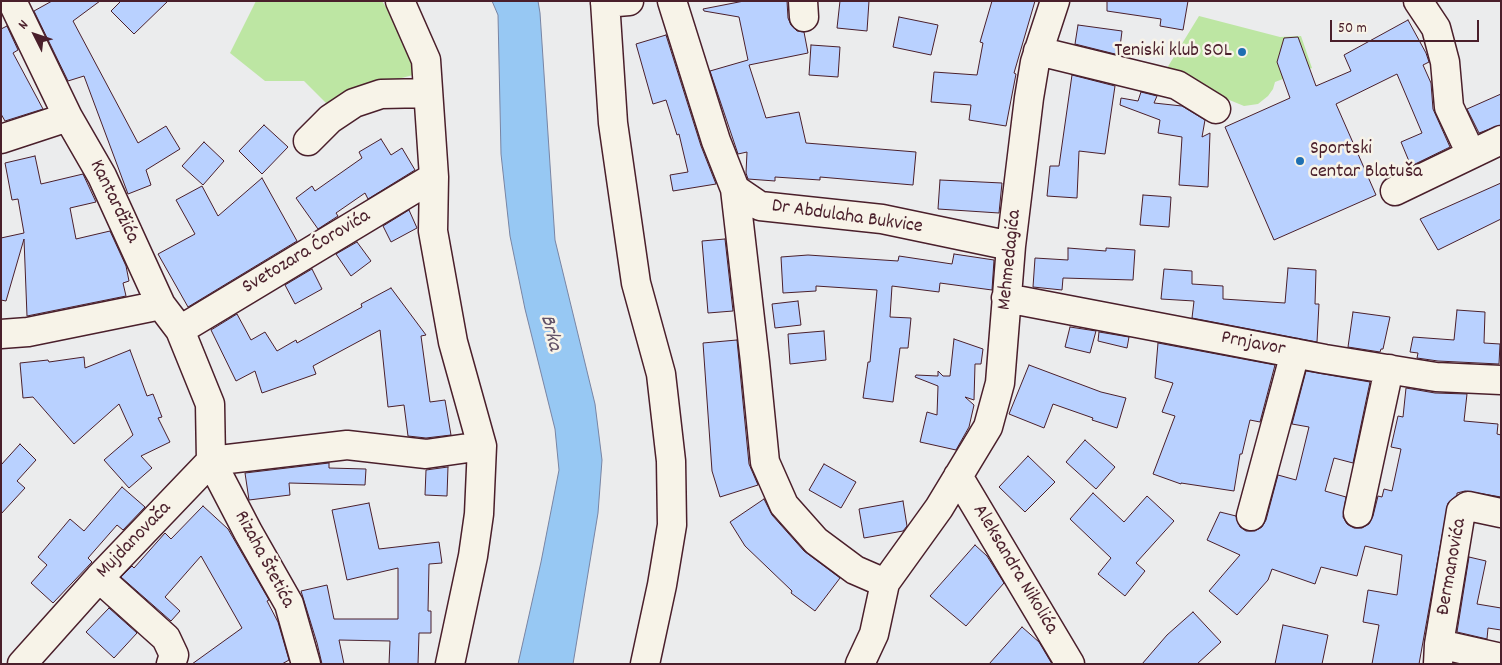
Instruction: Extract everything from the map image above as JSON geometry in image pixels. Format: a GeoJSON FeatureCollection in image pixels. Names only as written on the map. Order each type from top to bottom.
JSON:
{"type":"FeatureCollection","features":[{"type":"Feature","properties":{"kind":"street","name":"Kantardžića"},"geometry":{"type":"LineString","coordinates":[[12,1],[68,116],[102,176],[161,305],[180,330],[210,404],[211,461]]}},
{"type":"Feature","properties":{"kind":"street"},"geometry":{"type":"LineString","coordinates":[[400,1],[426,60],[434,177],[433,231],[453,342],[482,446],[480,514],[450,664]]}},
{"type":"Feature","properties":{"kind":"street"},"geometry":{"type":"LineString","coordinates":[[672,1],[716,141],[735,190],[765,462],[784,505],[816,542],[855,570],[885,583],[874,634],[860,664]]}},
{"type":"Feature","properties":{"kind":"street","name":"Mehmedagića"},"geometry":{"type":"LineString","coordinates":[[885,583],[939,508],[988,427],[1000,383],[1006,298],[1029,98],[1038,51],[1055,1]]}},
{"type":"Feature","properties":{"kind":"street"},"geometry":{"type":"LineString","coordinates":[[1418,1],[1436,28],[1445,62],[1449,107],[1471,154]]}},
{"type":"Feature","properties":{"kind":"street"},"geometry":{"type":"LineString","coordinates":[[613,2],[613,124],[636,283],[661,374],[671,460],[672,525],[662,585],[645,664]]}},
{"type":"Feature","properties":{"kind":"street"},"geometry":{"type":"LineString","coordinates":[[1038,51],[1177,86],[1216,109]]}},
{"type":"Feature","properties":{"kind":"street"},"geometry":{"type":"LineString","coordinates":[[308,141],[330,119],[354,102],[381,94],[428,93]]}},
{"type":"Feature","properties":{"kind":"street"},"geometry":{"type":"LineString","coordinates":[[1,139],[68,116]]}},
{"type":"Feature","properties":{"kind":"street"},"geometry":{"type":"LineString","coordinates":[[1395,191],[1501,140]]}},
{"type":"Feature","properties":{"kind":"street","name":"Svetozara Ćorovića"},"geometry":{"type":"LineString","coordinates":[[180,330],[434,177]]}},
{"type":"Feature","properties":{"kind":"street","name":"Dr Abdulaha Bukvice"},"geometry":{"type":"LineString","coordinates":[[735,190],[760,206],[882,219],[1012,246]]}},
{"type":"Feature","properties":{"kind":"street","name":"Prnjavor"},"geometry":{"type":"LineString","coordinates":[[1006,298],[1294,353],[1436,377],[1501,380]]}},
{"type":"Feature","properties":{"kind":"street"},"geometry":{"type":"LineString","coordinates":[[1,334],[28,332],[161,305]]}},
{"type":"Feature","properties":{"kind":"street"},"geometry":{"type":"LineString","coordinates":[[1251,516],[1294,353]]}},
{"type":"Feature","properties":{"kind":"street"},"geometry":{"type":"LineString","coordinates":[[1358,513],[1389,369]]}},
{"type":"Feature","properties":{"kind":"street"},"geometry":{"type":"LineString","coordinates":[[211,461],[347,445],[426,454],[482,446]]}},
{"type":"Feature","properties":{"kind":"street","name":"Mujdanovača"},"geometry":{"type":"LineString","coordinates":[[22,664],[99,578],[211,461]]}},
{"type":"Feature","properties":{"kind":"street","name":"Rizaha Štetića"},"geometry":{"type":"LineString","coordinates":[[211,461],[248,532],[289,604],[306,664]]}},
{"type":"Feature","properties":{"kind":"street","name":"Aleksandra Nikolića"},"geometry":{"type":"LineString","coordinates":[[958,476],[1070,664]]}},
{"type":"Feature","properties":{"kind":"street","name":"Đermanovića"},"geometry":{"type":"LineString","coordinates":[[1438,654],[1461,511],[1468,506],[1501,513]]}},
{"type":"Feature","properties":{"kind":"street"},"geometry":{"type":"LineString","coordinates":[[99,578],[166,638],[174,655],[172,664]]}},
{"type":"Feature","properties":{"kind":"street"},"geometry":{"type":"LineString","coordinates":[[1438,654],[1501,658]]}},
{"type":"Feature","properties":{"kind":"green space"},"geometry":{"type":"Polygon","coordinates":[[[256,1],[382,1],[413,49],[417,74],[386,82],[328,105],[304,81],[265,81],[230,53],[256,1]]]}},
{"type":"Feature","properties":{"kind":"green space","name":"Teniski klub SOL"},"geometry":{"type":"Polygon","coordinates":[[[1199,16],[1280,37],[1301,36],[1312,68],[1275,82],[1268,96],[1258,104],[1244,106],[1164,73],[1199,16]]]}},
{"type":"Feature","properties":{"kind":"water","name":"Brka"},"geometry":{"type":"Polygon","coordinates":[[[492,1],[538,1],[555,240],[595,404],[602,460],[598,513],[573,664],[518,664],[559,470],[555,429],[525,309],[510,236],[501,154],[498,15],[492,1]]]}},
{"type":"Feature","properties":{"kind":"building"},"geometry":{"type":"Polygon","coordinates":[[[52,1],[100,1],[73,21],[138,143],[166,126],[180,149],[146,170],[151,185],[128,194],[84,76],[68,81],[34,11],[52,1]]]}},
{"type":"Feature","properties":{"kind":"building"},"geometry":{"type":"Polygon","coordinates":[[[121,1],[168,1],[134,34],[111,11],[121,1]]]}},
{"type":"Feature","properties":{"kind":"building"},"geometry":{"type":"Polygon","coordinates":[[[744,1],[787,1],[788,18],[791,25],[797,31],[804,32],[808,53],[749,65],[766,118],[799,112],[806,143],[916,152],[913,185],[820,177],[820,180],[775,177],[775,181],[748,179],[746,173],[747,152],[738,154],[710,71],[748,60],[739,17],[704,11],[703,9],[744,1]]]}},
{"type":"Feature","properties":{"kind":"building"},"geometry":{"type":"Polygon","coordinates":[[[840,1],[869,1],[867,31],[837,28],[840,1]]]}},
{"type":"Feature","properties":{"kind":"building"},"geometry":{"type":"Polygon","coordinates":[[[992,1],[1035,1],[1014,73],[1016,74],[1006,126],[969,120],[971,105],[931,102],[934,72],[977,75],[983,43],[980,42],[992,1]]]}},
{"type":"Feature","properties":{"kind":"building"},"geometry":{"type":"Polygon","coordinates":[[[1107,1],[1188,1],[1183,30],[1160,26],[1161,19],[1107,11],[1107,1]]]}},
{"type":"Feature","properties":{"kind":"building"},"geometry":{"type":"Polygon","coordinates":[[[899,17],[938,25],[931,55],[893,47],[899,17]]]}},
{"type":"Feature","properties":{"kind":"building","name":"Sportski centar Blatuša"},"geometry":{"type":"Polygon","coordinates":[[[1408,20],[1429,62],[1423,65],[1431,83],[1433,109],[1450,147],[1411,166],[1401,142],[1422,133],[1397,74],[1336,104],[1376,195],[1274,240],[1225,127],[1290,98],[1277,62],[1284,38],[1298,37],[1316,86],[1351,71],[1344,55],[1408,20]]]}},
{"type":"Feature","properties":{"kind":"building"},"geometry":{"type":"Polygon","coordinates":[[[1078,25],[1122,31],[1119,55],[1075,44],[1078,25]]]}},
{"type":"Feature","properties":{"kind":"building"},"geometry":{"type":"Polygon","coordinates":[[[7,26],[18,50],[13,53],[43,109],[5,121],[1,114],[1,29],[7,26]]]}},
{"type":"Feature","properties":{"kind":"building"},"geometry":{"type":"Polygon","coordinates":[[[666,35],[701,146],[716,184],[673,191],[670,175],[688,172],[679,134],[677,135],[666,100],[653,104],[636,44],[666,35]]]}},
{"type":"Feature","properties":{"kind":"building"},"geometry":{"type":"Polygon","coordinates":[[[811,45],[840,47],[838,77],[809,75],[811,45]]]}},
{"type":"Feature","properties":{"kind":"building"},"geometry":{"type":"Polygon","coordinates":[[[1072,75],[1115,86],[1105,154],[1079,151],[1077,198],[1047,196],[1050,166],[1059,166],[1072,75]]]}},
{"type":"Feature","properties":{"kind":"building"},"geometry":{"type":"Polygon","coordinates":[[[1141,92],[1157,96],[1154,103],[1182,106],[1205,120],[1202,137],[1210,133],[1208,187],[1179,185],[1182,137],[1158,133],[1160,120],[1120,105],[1121,98],[1138,101],[1141,92]]]}},
{"type":"Feature","properties":{"kind":"building"},"geometry":{"type":"Polygon","coordinates":[[[1501,94],[1501,125],[1479,133],[1467,109],[1501,94]]]}},
{"type":"Feature","properties":{"kind":"building"},"geometry":{"type":"Polygon","coordinates":[[[264,125],[288,147],[262,174],[239,151],[264,125]]]}},
{"type":"Feature","properties":{"kind":"building"},"geometry":{"type":"Polygon","coordinates":[[[381,139],[391,155],[402,148],[415,170],[368,199],[365,193],[336,213],[338,216],[318,229],[296,198],[312,186],[315,191],[362,158],[359,152],[381,139]]]}},
{"type":"Feature","properties":{"kind":"building"},"geometry":{"type":"Polygon","coordinates":[[[204,142],[224,161],[203,185],[182,166],[204,142]]]}},
{"type":"Feature","properties":{"kind":"building"},"geometry":{"type":"Polygon","coordinates":[[[35,156],[41,184],[83,174],[96,202],[70,208],[76,239],[110,231],[126,266],[129,281],[123,283],[126,296],[27,316],[24,239],[6,301],[1,300],[1,238],[24,233],[18,199],[12,200],[5,163],[35,156]]]}},
{"type":"Feature","properties":{"kind":"building"},"geometry":{"type":"Polygon","coordinates":[[[262,178],[297,241],[188,307],[158,254],[195,234],[176,200],[202,186],[218,216],[262,178]]]}},
{"type":"Feature","properties":{"kind":"building"},"geometry":{"type":"Polygon","coordinates":[[[940,180],[1002,183],[999,213],[938,209],[940,180]]]}},
{"type":"Feature","properties":{"kind":"building"},"geometry":{"type":"Polygon","coordinates":[[[1501,183],[1501,219],[1438,250],[1420,219],[1501,183]]]}},
{"type":"Feature","properties":{"kind":"building"},"geometry":{"type":"Polygon","coordinates":[[[1143,195],[1171,197],[1169,227],[1140,225],[1143,195]]]}},
{"type":"Feature","properties":{"kind":"building"},"geometry":{"type":"Polygon","coordinates":[[[409,210],[417,228],[391,242],[383,226],[409,210]]]}},
{"type":"Feature","properties":{"kind":"building"},"geometry":{"type":"Polygon","coordinates":[[[725,239],[733,311],[708,313],[702,241],[725,239]]]}},
{"type":"Feature","properties":{"kind":"building"},"geometry":{"type":"Polygon","coordinates":[[[357,242],[371,261],[351,276],[336,254],[357,242]]]}},
{"type":"Feature","properties":{"kind":"building"},"geometry":{"type":"Polygon","coordinates":[[[1068,248],[1106,251],[1106,248],[1135,250],[1133,280],[1063,278],[1062,290],[1033,287],[1035,258],[1068,260],[1068,248]]]}},
{"type":"Feature","properties":{"kind":"building"},"geometry":{"type":"Polygon","coordinates":[[[954,254],[994,260],[992,290],[940,283],[939,292],[892,286],[890,317],[911,318],[908,348],[900,348],[893,402],[863,398],[868,362],[870,362],[877,290],[816,286],[816,291],[783,293],[781,257],[808,255],[898,261],[899,256],[952,264],[954,254]]]}},
{"type":"Feature","properties":{"kind":"building"},"geometry":{"type":"Polygon","coordinates":[[[1288,268],[1316,270],[1315,304],[1319,304],[1317,342],[1192,318],[1194,301],[1161,299],[1164,269],[1192,271],[1192,284],[1223,286],[1223,299],[1285,303],[1288,268]]]}},
{"type":"Feature","properties":{"kind":"building"},"geometry":{"type":"Polygon","coordinates":[[[312,269],[322,289],[295,304],[285,285],[312,269]]]}},
{"type":"Feature","properties":{"kind":"building"},"geometry":{"type":"Polygon","coordinates":[[[391,288],[426,335],[421,336],[430,402],[445,400],[451,435],[426,438],[408,436],[404,405],[388,407],[380,330],[313,366],[316,374],[262,393],[255,371],[236,381],[211,330],[237,314],[251,340],[265,332],[277,351],[296,340],[297,343],[362,307],[361,304],[391,288]]]}},
{"type":"Feature","properties":{"kind":"building"},"geometry":{"type":"Polygon","coordinates":[[[798,301],[801,325],[775,328],[772,304],[798,301]]]}},
{"type":"Feature","properties":{"kind":"building"},"geometry":{"type":"Polygon","coordinates":[[[1457,310],[1485,312],[1484,343],[1500,344],[1499,364],[1438,361],[1417,358],[1418,353],[1410,352],[1413,337],[1454,340],[1457,310]]]}},
{"type":"Feature","properties":{"kind":"building"},"geometry":{"type":"Polygon","coordinates":[[[1353,312],[1390,317],[1383,349],[1380,352],[1348,347],[1353,312]]]}},
{"type":"Feature","properties":{"kind":"building"},"geometry":{"type":"Polygon","coordinates":[[[1070,327],[1096,331],[1090,353],[1065,347],[1070,327]]]}},
{"type":"Feature","properties":{"kind":"building"},"geometry":{"type":"Polygon","coordinates":[[[824,331],[826,360],[790,364],[788,334],[824,331]]]}},
{"type":"Feature","properties":{"kind":"building"},"geometry":{"type":"Polygon","coordinates":[[[1099,332],[1129,337],[1127,348],[1098,341],[1099,332]]]}},
{"type":"Feature","properties":{"kind":"building"},"geometry":{"type":"Polygon","coordinates":[[[954,339],[983,349],[981,364],[975,364],[974,400],[965,397],[974,405],[969,427],[956,450],[920,442],[927,412],[937,415],[938,386],[915,377],[916,375],[938,376],[938,371],[943,376],[950,376],[954,339]]]}},
{"type":"Feature","properties":{"kind":"building"},"geometry":{"type":"Polygon","coordinates":[[[737,340],[749,464],[758,485],[720,497],[712,471],[703,343],[737,340]]]}},
{"type":"Feature","properties":{"kind":"building"},"geometry":{"type":"Polygon","coordinates":[[[1158,343],[1275,365],[1260,422],[1250,420],[1242,454],[1240,454],[1234,491],[1181,484],[1153,474],[1175,416],[1162,412],[1173,383],[1155,378],[1158,343]]]}},
{"type":"Feature","properties":{"kind":"building"},"geometry":{"type":"Polygon","coordinates":[[[130,350],[147,396],[153,394],[162,417],[158,418],[170,442],[141,456],[152,468],[129,488],[104,460],[133,435],[119,404],[74,444],[33,397],[23,398],[20,363],[48,360],[49,362],[84,357],[85,368],[130,350]]]}},
{"type":"Feature","properties":{"kind":"building"},"geometry":{"type":"Polygon","coordinates":[[[1029,365],[1101,392],[1126,398],[1117,428],[1053,404],[1044,428],[1009,414],[1029,365]]]}},
{"type":"Feature","properties":{"kind":"building"},"geometry":{"type":"Polygon","coordinates":[[[1306,371],[1370,382],[1353,463],[1334,458],[1325,491],[1346,497],[1343,517],[1347,524],[1354,528],[1362,528],[1369,524],[1378,496],[1382,497],[1384,489],[1392,491],[1401,449],[1391,447],[1398,416],[1403,417],[1406,388],[1435,393],[1467,394],[1464,421],[1498,424],[1497,434],[1501,435],[1501,497],[1465,491],[1457,493],[1448,503],[1419,664],[1372,664],[1379,625],[1363,622],[1368,590],[1397,595],[1402,555],[1365,546],[1357,576],[1321,567],[1315,584],[1272,569],[1268,580],[1237,615],[1209,591],[1240,555],[1207,540],[1220,512],[1236,516],[1240,527],[1246,531],[1255,531],[1262,527],[1266,520],[1278,475],[1296,480],[1309,427],[1292,424],[1306,371]]]}},
{"type":"Feature","properties":{"kind":"building"},"geometry":{"type":"Polygon","coordinates":[[[1085,440],[1115,467],[1096,489],[1066,462],[1085,440]]]}},
{"type":"Feature","properties":{"kind":"building"},"geometry":{"type":"Polygon","coordinates":[[[20,444],[36,460],[17,481],[25,488],[1,514],[1,465],[20,444]]]}},
{"type":"Feature","properties":{"kind":"building"},"geometry":{"type":"Polygon","coordinates":[[[1028,456],[1055,482],[1025,512],[999,487],[1028,456]]]}},
{"type":"Feature","properties":{"kind":"building"},"geometry":{"type":"Polygon","coordinates":[[[329,463],[329,468],[366,469],[365,485],[289,483],[290,495],[249,500],[245,473],[329,463]]]}},
{"type":"Feature","properties":{"kind":"building"},"geometry":{"type":"Polygon","coordinates":[[[824,464],[856,482],[841,508],[809,490],[824,464]]]}},
{"type":"Feature","properties":{"kind":"building"},"geometry":{"type":"Polygon","coordinates":[[[448,467],[447,496],[425,495],[426,470],[448,467]]]}},
{"type":"Feature","properties":{"kind":"building"},"geometry":{"type":"Polygon","coordinates":[[[122,487],[145,507],[123,530],[117,525],[88,558],[92,562],[53,603],[31,583],[47,565],[38,557],[70,519],[84,531],[122,487]]]}},
{"type":"Feature","properties":{"kind":"building"},"geometry":{"type":"Polygon","coordinates":[[[1093,493],[1124,522],[1147,496],[1174,521],[1136,563],[1145,571],[1125,596],[1098,574],[1111,558],[1070,519],[1093,493]]]}},
{"type":"Feature","properties":{"kind":"building"},"geometry":{"type":"Polygon","coordinates":[[[764,499],[772,515],[804,551],[840,578],[815,611],[791,593],[792,591],[745,546],[730,522],[764,499]]]}},
{"type":"Feature","properties":{"kind":"building"},"geometry":{"type":"Polygon","coordinates":[[[903,501],[907,526],[903,531],[864,538],[859,509],[903,501]]]}},
{"type":"Feature","properties":{"kind":"building"},"geometry":{"type":"Polygon","coordinates":[[[369,503],[379,549],[439,542],[442,563],[429,564],[428,611],[431,611],[431,633],[419,633],[418,664],[389,664],[390,641],[339,640],[344,664],[322,664],[301,591],[327,585],[334,619],[398,619],[398,568],[347,580],[332,510],[369,503]]]}},
{"type":"Feature","properties":{"kind":"building"},"geometry":{"type":"Polygon","coordinates":[[[203,506],[228,529],[269,600],[267,601],[278,622],[289,660],[282,664],[192,664],[242,628],[201,556],[165,597],[180,611],[171,621],[121,577],[132,566],[134,568],[165,533],[171,539],[203,506]]]}},
{"type":"Feature","properties":{"kind":"building"},"geometry":{"type":"Polygon","coordinates":[[[975,545],[987,556],[1004,583],[966,626],[930,596],[975,545]]]}},
{"type":"Feature","properties":{"kind":"building"},"geometry":{"type":"Polygon","coordinates":[[[1469,557],[1486,561],[1477,604],[1501,608],[1501,630],[1488,628],[1487,639],[1457,632],[1469,557]]]}},
{"type":"Feature","properties":{"kind":"building"},"geometry":{"type":"Polygon","coordinates":[[[109,608],[137,633],[114,658],[86,632],[109,608]]]}},
{"type":"Feature","properties":{"kind":"building"},"geometry":{"type":"Polygon","coordinates":[[[1193,612],[1221,642],[1197,664],[1142,664],[1167,635],[1193,612]]]}},
{"type":"Feature","properties":{"kind":"building"},"geometry":{"type":"Polygon","coordinates":[[[1283,625],[1328,635],[1322,664],[1275,664],[1283,625]]]}},
{"type":"Feature","properties":{"kind":"building"},"geometry":{"type":"Polygon","coordinates":[[[1022,627],[1039,642],[1052,664],[989,664],[1022,627]]]}},
{"type":"Feature","properties":{"kind":"place","name":"Teniski klub SOL"},"geometry":{"type":"Point","coordinates":[1242,52]}},
{"type":"Feature","properties":{"kind":"place","name":"Sportski centar Blatuša"},"geometry":{"type":"Point","coordinates":[1300,161]}}]}
